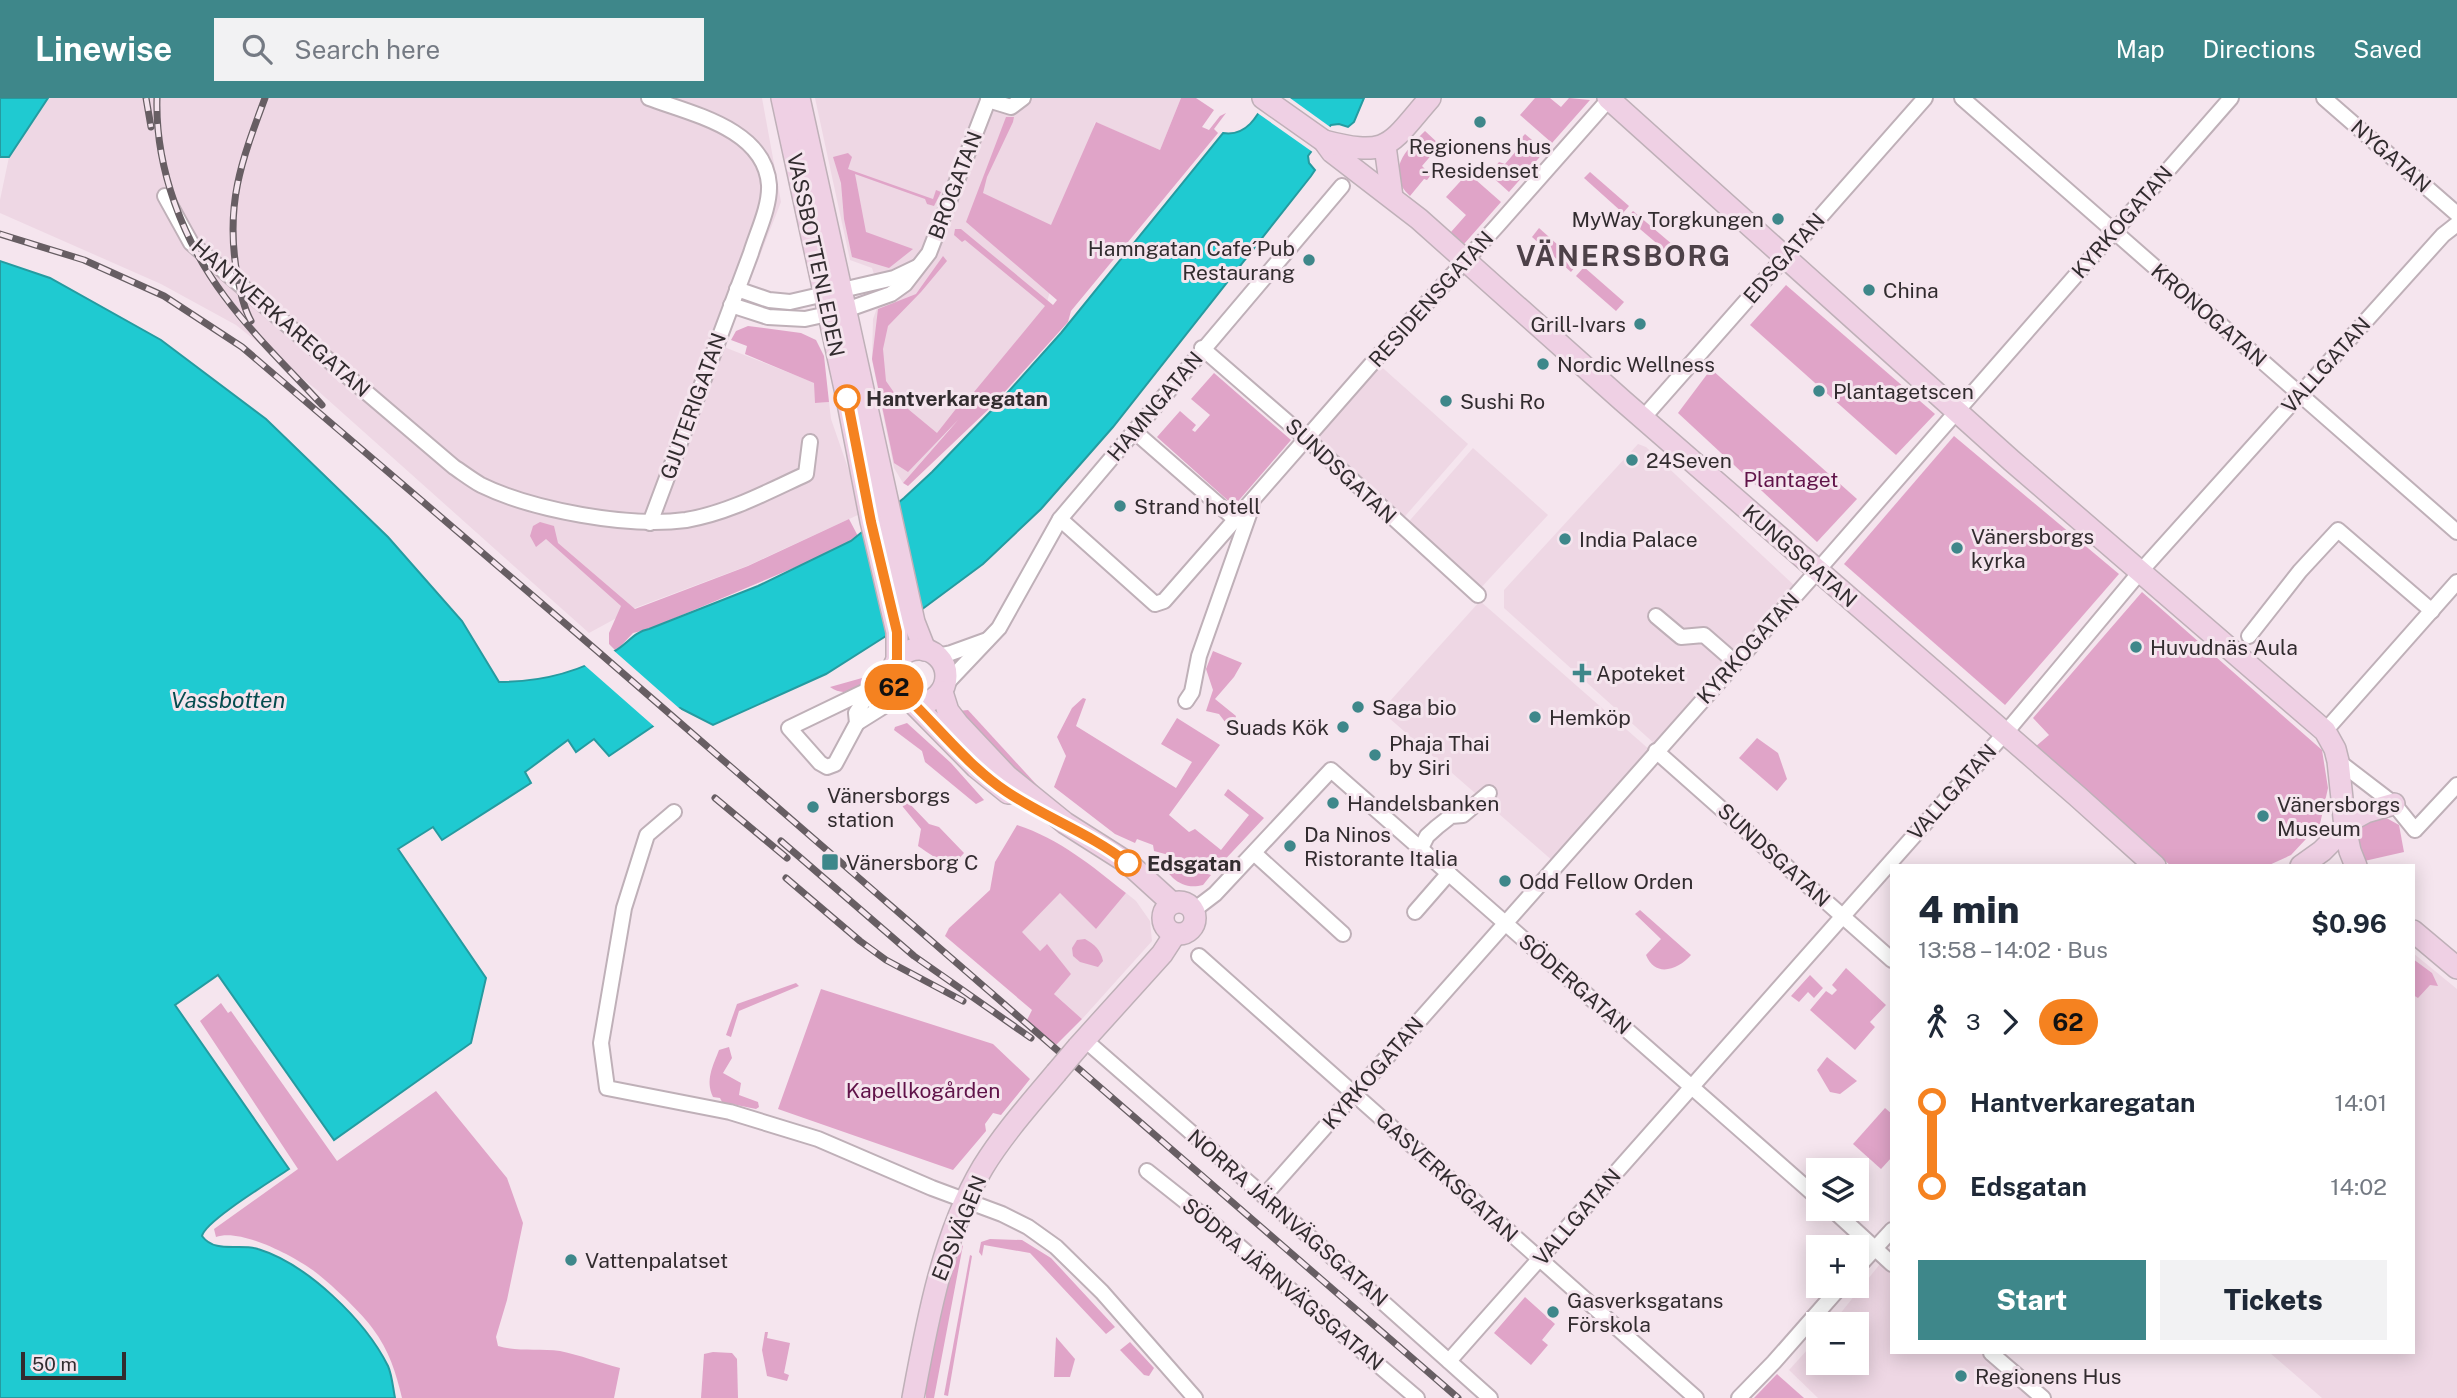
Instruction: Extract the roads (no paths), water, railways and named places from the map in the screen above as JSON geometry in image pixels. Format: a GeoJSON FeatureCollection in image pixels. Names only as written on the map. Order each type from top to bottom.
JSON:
{"type":"FeatureCollection","features":[{"type":"Feature","properties":{"kind":"street","name":"GJUTERIGATAN"},"geometry":{"type":"LineString","coordinates":[[649,98],[716,123],[741,137],[757,152],[769,186],[765,208],[737,289],[650,523]]}},
{"type":"Feature","properties":{"kind":"street","name":"VASSBOTTENLEDEN"},"geometry":{"type":"LineString","coordinates":[[782,98],[890,510],[906,627],[896,663]]}},
{"type":"Feature","properties":{"kind":"street","name":"VASSBOTTENLEDEN"},"geometry":{"type":"LineString","coordinates":[[799,98],[836,303],[871,522],[906,627],[931,653]]}},
{"type":"Feature","properties":{"kind":"street"},"geometry":{"type":"LineString","coordinates":[[1263,98],[1324,141],[1354,149],[1385,146],[1396,138],[1430,98]]}},
{"type":"Feature","properties":{"kind":"street"},"geometry":{"type":"LineString","coordinates":[[1609,98],[1956,411],[2325,731],[2338,761],[2345,827],[2355,864]]}},
{"type":"Feature","properties":{"kind":"street","name":"RESIDENSGATAN"},"geometry":{"type":"LineString","coordinates":[[1060,519],[1155,604],[1164,601],[1609,98]]}},
{"type":"Feature","properties":{"kind":"street","name":"EDSGATAN"},"geometry":{"type":"LineString","coordinates":[[1643,418],[1925,98]]}},
{"type":"Feature","properties":{"kind":"street","name":"KRONOGATAN"},"geometry":{"type":"LineString","coordinates":[[1962,98],[2457,532]]}},
{"type":"Feature","properties":{"kind":"street","name":"KYRKOGATAN"},"geometry":{"type":"LineString","coordinates":[[1264,1196],[2231,98]]}},
{"type":"Feature","properties":{"kind":"street","name":"NYGATAN"},"geometry":{"type":"LineString","coordinates":[[2324,98],[2457,214]]}},
{"type":"Feature","properties":{"kind":"street","name":"BROGATAN"},"geometry":{"type":"LineString","coordinates":[[737,289],[769,300],[790,302],[836,303],[891,294],[905,284],[929,253],[988,99],[1011,107],[1019,101]]}},
{"type":"Feature","properties":{"kind":"street","name":"KUNGSGATAN"},"geometry":{"type":"LineString","coordinates":[[1324,141],[1332,152],[1379,190],[1392,197],[1466,261],[2153,864]]}},
{"type":"Feature","properties":{"kind":"street"},"geometry":{"type":"LineString","coordinates":[[1385,146],[1392,197]]}},
{"type":"Feature","properties":{"kind":"street","name":"HAMNGATAN"},"geometry":{"type":"LineString","coordinates":[[944,688],[989,640],[1008,614],[1060,519],[1202,348],[1342,186]]}},
{"type":"Feature","properties":{"kind":"street","name":"HANTVERKAREGATAN"},"geometry":{"type":"LineString","coordinates":[[165,196],[191,243],[454,467],[481,485],[530,503],[605,519],[650,523],[688,519],[739,505],[806,474],[810,442]]}},
{"type":"Feature","properties":{"kind":"street","name":"VALLGATAN"},"geometry":{"type":"LineString","coordinates":[[1449,1362],[2004,734],[2140,572],[2443,235],[2457,224]]}},
{"type":"Feature","properties":{"kind":"street","name":"BROGATAN"},"geometry":{"type":"LineString","coordinates":[[731,305],[780,320],[805,319],[836,303]]}},
{"type":"Feature","properties":{"kind":"street","name":"SUNDSGATAN"},"geometry":{"type":"LineString","coordinates":[[1202,348],[1307,439],[1478,595]]}},
{"type":"Feature","properties":{"kind":"street"},"geometry":{"type":"LineString","coordinates":[[1134,431],[1236,520]]}},
{"type":"Feature","properties":{"kind":"street","name":"RESIDENSGATAN"},"geometry":{"type":"LineString","coordinates":[[1186,701],[1192,692],[1199,656],[1254,501]]}},
{"type":"Feature","properties":{"kind":"street"},"geometry":{"type":"LineString","coordinates":[[2249,636],[2300,571],[2338,530],[2432,611]]}},
{"type":"Feature","properties":{"kind":"street"},"geometry":{"type":"LineString","coordinates":[[2325,731],[2457,582]]}},
{"type":"Feature","properties":{"kind":"street"},"geometry":{"type":"LineString","coordinates":[[1656,616],[1681,637],[1704,635],[1735,662]]}},
{"type":"Feature","properties":{"kind":"street"},"geometry":{"type":"LineString","coordinates":[[872,688],[856,713],[857,723],[835,764],[827,766],[820,763],[789,728],[872,688],[886,678],[896,663],[911,650],[951,653],[989,640]]}},
{"type":"Feature","properties":{"kind":"street"},"geometry":{"type":"LineString","coordinates":[[931,653],[946,669],[944,688],[948,711],[958,724],[1007,776],[1065,823]]}},
{"type":"Feature","properties":{"kind":"street"},"geometry":{"type":"LineString","coordinates":[[896,663],[892,682],[976,766],[1006,792],[1065,823],[1120,857],[1172,903]]}},
{"type":"Feature","properties":{"kind":"street"},"geometry":{"type":"LineString","coordinates":[[857,723],[907,699],[929,702],[944,688]]}},
{"type":"Feature","properties":{"kind":"street","name":"SUNDSGATAN"},"geometry":{"type":"LineString","coordinates":[[1656,751],[1890,958]]}},
{"type":"Feature","properties":{"kind":"street"},"geometry":{"type":"LineString","coordinates":[[2338,761],[2394,804],[2415,830],[2457,785]]}},
{"type":"Feature","properties":{"kind":"street","name":"SÖDERGATAN"},"geometry":{"type":"LineString","coordinates":[[1254,853],[1331,771],[1806,1188]]}},
{"type":"Feature","properties":{"kind":"street"},"geometry":{"type":"LineString","coordinates":[[1421,848],[1427,836],[1437,827],[1451,816],[1463,815],[1489,793]]}},
{"type":"Feature","properties":{"kind":"street"},"geometry":{"type":"LineString","coordinates":[[2304,864],[2366,812],[2394,804]]}},
{"type":"Feature","properties":{"kind":"street"},"geometry":{"type":"LineString","coordinates":[[674,812],[647,835],[625,908],[601,1043],[607,1088],[730,1112],[818,1139],[1028,1227],[1056,1247],[1102,1292],[1195,1398]]}},
{"type":"Feature","properties":{"kind":"street"},"geometry":{"type":"LineString","coordinates":[[1194,910],[1215,894],[1254,853],[1343,934]]}},
{"type":"Feature","properties":{"kind":"street"},"geometry":{"type":"LineString","coordinates":[[1415,912],[1449,873]]}},
{"type":"Feature","properties":{"kind":"street"},"geometry":{"type":"LineString","coordinates":[[1184,902],[1194,910],[1196,918],[1192,928],[1186,933],[1175,934],[1168,930],[1163,920],[1166,908],[1172,903],[1184,902]]}},
{"type":"Feature","properties":{"kind":"street"},"geometry":{"type":"LineString","coordinates":[[2415,933],[2457,968]]}},
{"type":"Feature","properties":{"kind":"street"},"geometry":{"type":"LineString","coordinates":[[1082,1044],[1162,954],[1175,934]]}},
{"type":"Feature","properties":{"kind":"street","name":"GASVERKSGATAN"},"geometry":{"type":"LineString","coordinates":[[1199,956],[1696,1398]]}},
{"type":"Feature","properties":{"kind":"street","name":"EDSVÄGEN"},"geometry":{"type":"LineString","coordinates":[[913,1398],[926,1323],[938,1279],[966,1201],[1000,1141],[1082,1044]]}},
{"type":"Feature","properties":{"kind":"street","name":"NORRA JÄRNVÄGSGATAN"},"geometry":{"type":"LineString","coordinates":[[1082,1044],[1264,1196],[1490,1398]]}},
{"type":"Feature","properties":{"kind":"street","name":"SÖDRA JÄRNVÄGSGATAN"},"geometry":{"type":"LineString","coordinates":[[1147,1171],[1205,1217],[1415,1397]]}},
{"type":"Feature","properties":{"kind":"street"},"geometry":{"type":"LineString","coordinates":[[1845,1221],[1890,1262]]}},
{"type":"Feature","properties":{"kind":"street"},"geometry":{"type":"LineString","coordinates":[[1869,1254],[1890,1232]]}},
{"type":"Feature","properties":{"kind":"street"},"geometry":{"type":"LineString","coordinates":[[1739,1398],[1830,1298]]}},
{"type":"Feature","properties":{"kind":"street"},"geometry":{"type":"LineString","coordinates":[[1993,1354],[2043,1398]]}},
{"type":"Feature","properties":{"kind":"water"},"geometry":{"type":"Polygon","coordinates":[[[0,98],[48,98],[9,157],[0,157],[0,98]]]}},
{"type":"Feature","properties":{"kind":"water","name":"Vassbotten"},"geometry":{"type":"Polygon","coordinates":[[[1267,98],[1364,98],[1354,122],[1348,127],[1331,125],[1308,156],[1309,163],[1315,170],[1311,176],[1113,427],[1041,509],[983,564],[886,636],[826,674],[713,725],[680,708],[609,756],[594,739],[576,752],[568,740],[525,772],[531,783],[442,840],[433,827],[398,849],[486,978],[471,1043],[334,1140],[218,975],[175,1005],[289,1169],[227,1211],[206,1229],[202,1236],[214,1245],[251,1247],[277,1256],[315,1280],[350,1313],[378,1348],[389,1370],[395,1398],[0,1398],[0,261],[50,278],[161,340],[266,419],[388,537],[462,621],[499,682],[529,680],[558,674],[600,659],[643,631],[758,586],[851,541],[932,472],[991,411],[1061,333],[1223,133],[1239,132],[1245,128],[1255,118],[1267,98]]]}},
{"type":"Feature","properties":{"kind":"railway"},"geometry":{"type":"LineString","coordinates":[[146,98],[151,127]]}},
{"type":"Feature","properties":{"kind":"railway"},"geometry":{"type":"LineString","coordinates":[[157,98],[161,151],[167,177],[174,203],[196,252],[236,311],[322,405]]}},
{"type":"Feature","properties":{"kind":"railway"},"geometry":{"type":"LineString","coordinates":[[251,321],[237,274],[234,205],[242,164],[265,98]]}},
{"type":"Feature","properties":{"kind":"railway"},"geometry":{"type":"LineString","coordinates":[[0,234],[84,260],[164,296],[242,347],[595,649],[1458,1398]]}},
{"type":"Feature","properties":{"kind":"railway"},"geometry":{"type":"LineString","coordinates":[[715,798],[787,858]]}},
{"type":"Feature","properties":{"kind":"railway"},"geometry":{"type":"LineString","coordinates":[[781,841],[914,956],[1031,1038]]}},
{"type":"Feature","properties":{"kind":"railway"},"geometry":{"type":"LineString","coordinates":[[786,878],[886,960],[963,1001]]}},
{"type":"Feature","properties":{"kind":"place","name":"Regionens hus - Residenset"},"geometry":{"type":"Point","coordinates":[1480,122]}},
{"type":"Feature","properties":{"kind":"place","name":"MyWay Torgkungen"},"geometry":{"type":"Point","coordinates":[1778,219]}},
{"type":"Feature","properties":{"kind":"place","name":"Hamngatan Cafe´Pub Restaurang"},"geometry":{"type":"Point","coordinates":[1309,260]}},
{"type":"Feature","properties":{"kind":"place","name":"China"},"geometry":{"type":"Point","coordinates":[1869,290]}},
{"type":"Feature","properties":{"kind":"place","name":"Grill-Ivars"},"geometry":{"type":"Point","coordinates":[1640,324]}},
{"type":"Feature","properties":{"kind":"place","name":"Nordic Wellness"},"geometry":{"type":"Point","coordinates":[1543,364]}},
{"type":"Feature","properties":{"kind":"place","name":"Plantagetscen"},"geometry":{"type":"Point","coordinates":[1819,391]}},
{"type":"Feature","properties":{"kind":"place","name":"Hantverkaregatan"},"geometry":{"type":"Point","coordinates":[847,398]}},
{"type":"Feature","properties":{"kind":"place","name":"Sushi Ro"},"geometry":{"type":"Point","coordinates":[1446,401]}},
{"type":"Feature","properties":{"kind":"place","name":"24Seven"},"geometry":{"type":"Point","coordinates":[1632,460]}},
{"type":"Feature","properties":{"kind":"place","name":"Strand hotell"},"geometry":{"type":"Point","coordinates":[1120,506]}},
{"type":"Feature","properties":{"kind":"place","name":"India Palace"},"geometry":{"type":"Point","coordinates":[1565,539]}},
{"type":"Feature","properties":{"kind":"place","name":"Vänersborgs kyrka"},"geometry":{"type":"Point","coordinates":[1957,548]}},
{"type":"Feature","properties":{"kind":"place","name":"Huvudnäs Aula"},"geometry":{"type":"Point","coordinates":[2136,647]}},
{"type":"Feature","properties":{"kind":"place","name":"Apoteket"},"geometry":{"type":"Point","coordinates":[1582,673]}},
{"type":"Feature","properties":{"kind":"place","name":"Saga bio"},"geometry":{"type":"Point","coordinates":[1358,707]}},
{"type":"Feature","properties":{"kind":"place","name":"Hemköp"},"geometry":{"type":"Point","coordinates":[1535,717]}},
{"type":"Feature","properties":{"kind":"place","name":"Suads Kök"},"geometry":{"type":"Point","coordinates":[1343,727]}},
{"type":"Feature","properties":{"kind":"place","name":"Phaja Thai by Siri"},"geometry":{"type":"Point","coordinates":[1375,755]}},
{"type":"Feature","properties":{"kind":"place","name":"Handelsbanken"},"geometry":{"type":"Point","coordinates":[1333,803]}},
{"type":"Feature","properties":{"kind":"place","name":"Vänersborgs station"},"geometry":{"type":"Point","coordinates":[813,807]}},
{"type":"Feature","properties":{"kind":"place","name":"Vänersborgs Museum"},"geometry":{"type":"Point","coordinates":[2263,816]}},
{"type":"Feature","properties":{"kind":"place","name":"Da Ninos Ristorante Italia"},"geometry":{"type":"Point","coordinates":[1290,846]}},
{"type":"Feature","properties":{"kind":"place","name":"Vänersborg C"},"geometry":{"type":"Point","coordinates":[830,862]}},
{"type":"Feature","properties":{"kind":"place","name":"Edsgatan"},"geometry":{"type":"Point","coordinates":[1128,863]}},
{"type":"Feature","properties":{"kind":"place","name":"Odd Fellow Orden"},"geometry":{"type":"Point","coordinates":[1505,881]}},
{"type":"Feature","properties":{"kind":"place","name":"Vattenpalatset"},"geometry":{"type":"Point","coordinates":[571,1260]}},
{"type":"Feature","properties":{"kind":"place","name":"Gasverksgatans Förskola"},"geometry":{"type":"Point","coordinates":[1553,1312]}},
{"type":"Feature","properties":{"kind":"place","name":"Regionens Hus"},"geometry":{"type":"Point","coordinates":[1961,1376]}},
{"type":"Feature","properties":{"kind":"district","name":"VÄNERSBORG"},"geometry":{"type":"Point","coordinates":[1624,255]}},
{"type":"Feature","properties":{"kind":"park label","name":"Plantaget"},"geometry":{"type":"Point","coordinates":[1791,479]}},
{"type":"Feature","properties":{"kind":"park label","name":"Kapellkogården"},"geometry":{"type":"Point","coordinates":[923,1090]}}]}
